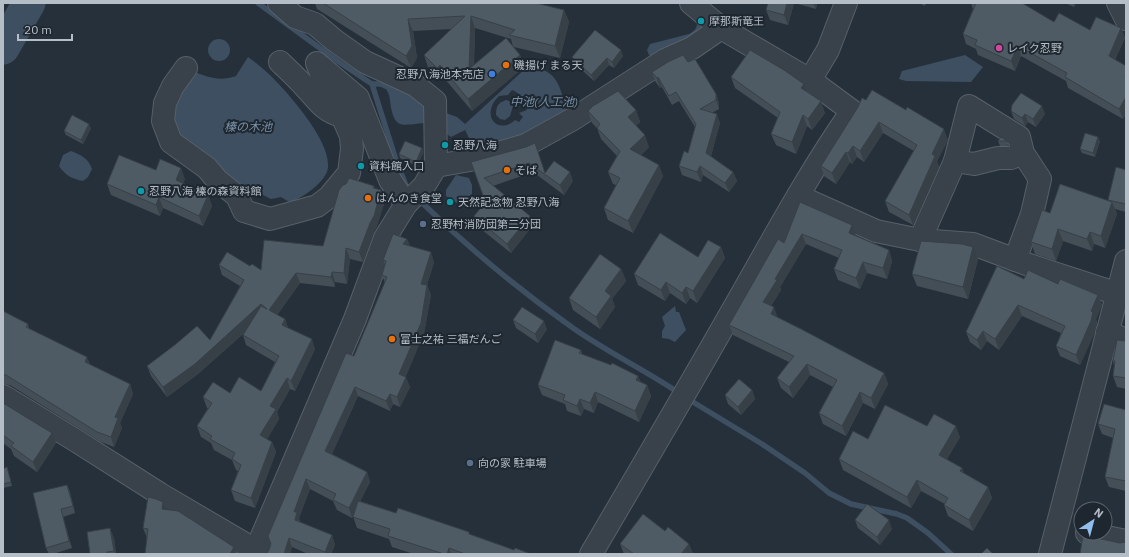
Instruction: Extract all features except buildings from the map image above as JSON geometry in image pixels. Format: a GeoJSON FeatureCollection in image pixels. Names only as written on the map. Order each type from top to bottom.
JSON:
{"type":"FeatureCollection","features":[{"type":"Feature","properties":{"kind":"street"},"geometry":{"type":"LineString","coordinates":[[3,396],[258,553],[355,319],[385,238],[411,199],[424,186],[436,166],[435,101],[415,85],[365,62],[333,41],[315,24],[295,17],[279,3]]}},
{"type":"Feature","properties":{"kind":"street"},"geometry":{"type":"LineString","coordinates":[[595,541],[688,388],[798,196],[833,138],[852,111],[810,80],[722,28],[691,3]]}},
{"type":"Feature","properties":{"kind":"street"},"geometry":{"type":"LineString","coordinates":[[810,80],[828,50],[846,3]]}},
{"type":"Feature","properties":{"kind":"street"},"geometry":{"type":"LineString","coordinates":[[1118,3],[1126,19]]}},
{"type":"Feature","properties":{"kind":"street"},"geometry":{"type":"LineString","coordinates":[[436,166],[481,158],[526,145],[573,120],[665,60],[692,48],[722,28]]}},
{"type":"Feature","properties":{"kind":"street"},"geometry":{"type":"LineString","coordinates":[[317,63],[333,41]]}},
{"type":"Feature","properties":{"kind":"street"},"geometry":{"type":"LineString","coordinates":[[280,62],[305,86],[321,105],[331,113],[342,116]]}},
{"type":"Feature","properties":{"kind":"street"},"geometry":{"type":"LineString","coordinates":[[186,68],[173,86],[165,103],[163,121],[171,142],[207,168],[217,180],[237,196],[244,211],[270,219],[317,206],[329,197],[349,173],[352,149],[351,136],[327,88],[317,63]]}},
{"type":"Feature","properties":{"kind":"street"},"geometry":{"type":"LineString","coordinates":[[317,63],[358,98],[390,180],[411,199]]}},
{"type":"Feature","properties":{"kind":"street"},"geometry":{"type":"LineString","coordinates":[[920,240],[955,161],[969,106],[1019,137],[1023,153],[1040,180],[1032,214],[1015,260]]}},
{"type":"Feature","properties":{"kind":"street"},"geometry":{"type":"LineString","coordinates":[[955,161],[974,164],[998,158],[1011,158],[1023,153]]}},
{"type":"Feature","properties":{"kind":"street"},"geometry":{"type":"LineString","coordinates":[[798,196],[876,231],[920,240],[973,244],[1015,260],[1118,294]]}},
{"type":"Feature","properties":{"kind":"street"},"geometry":{"type":"LineString","coordinates":[[1050,554],[1056,527],[1116,336],[1118,294],[1126,261]]}},
{"type":"Feature","properties":{"kind":"street"},"geometry":{"type":"LineString","coordinates":[[1056,527],[1073,530]]}},
{"type":"Feature","properties":{"kind":"street"},"geometry":{"type":"LineString","coordinates":[[1113,538],[1126,541]]}},
{"type":"Feature","properties":{"kind":"water"},"geometry":{"type":"Polygon","coordinates":[[[699,22],[705,29],[654,58],[649,55],[647,50],[650,44],[689,34],[695,30],[697,23],[699,22]]]}},
{"type":"Feature","properties":{"kind":"water"},"geometry":{"type":"Polygon","coordinates":[[[219,39],[227,42],[230,50],[227,58],[219,61],[211,58],[208,50],[211,42],[219,39]]]}},
{"type":"Feature","properties":{"kind":"water"},"geometry":{"type":"Polygon","coordinates":[[[965,55],[983,67],[971,82],[906,81],[899,79],[902,71],[965,55]]]}},
{"type":"Feature","properties":{"kind":"water","name":"榛の木池"},"geometry":{"type":"Polygon","coordinates":[[[248,57],[263,68],[289,95],[319,136],[325,151],[328,163],[326,174],[323,179],[310,191],[291,203],[281,197],[271,199],[259,193],[248,194],[239,189],[171,131],[169,106],[192,71],[219,79],[230,78],[236,76],[248,57]]]}},
{"type":"Feature","properties":{"kind":"water","name":"中池(人工池)"},"geometry":{"type":"Polygon","coordinates":[[[527,67],[537,68],[549,73],[557,82],[564,100],[566,112],[514,141],[483,150],[476,145],[474,140],[470,140],[465,130],[451,137],[445,133],[446,113],[457,117],[465,124],[527,67]],[[512,90],[508,95],[499,96],[491,109],[492,119],[498,125],[506,125],[515,120],[519,122],[523,117],[519,113],[527,110],[522,98],[518,93],[512,90]]]}},
{"type":"Feature","properties":{"kind":"water"},"geometry":{"type":"Polygon","coordinates":[[[384,83],[426,101],[426,123],[405,125],[397,122],[393,115],[389,95],[384,83]]]}},
{"type":"Feature","properties":{"kind":"water","name":"中池(人工池)"},"geometry":{"type":"Polygon","coordinates":[[[506,100],[513,106],[510,116],[505,120],[500,119],[496,115],[496,112],[498,105],[506,100]]]}},
{"type":"Feature","properties":{"kind":"water"},"geometry":{"type":"Polygon","coordinates":[[[71,151],[84,157],[92,169],[88,177],[83,181],[69,176],[59,166],[63,155],[71,151]]]}},
{"type":"Feature","properties":{"kind":"water"},"geometry":{"type":"Polygon","coordinates":[[[456,175],[469,178],[472,185],[472,194],[462,202],[457,203],[446,196],[446,190],[456,175]]]}},
{"type":"Feature","properties":{"kind":"water"},"geometry":{"type":"Polygon","coordinates":[[[675,306],[676,312],[679,312],[686,330],[675,342],[662,338],[662,331],[665,326],[662,317],[675,306]]]}},
{"type":"Feature","properties":{"kind":"waterway"},"geometry":{"type":"LineString","coordinates":[[3,48],[29,3]]}},
{"type":"Feature","properties":{"kind":"waterway"},"geometry":{"type":"LineString","coordinates":[[258,3],[372,84],[396,160],[407,188]]}},
{"type":"Feature","properties":{"kind":"waterway"},"geometry":{"type":"LineString","coordinates":[[372,84],[381,84],[390,88]]}},
{"type":"Feature","properties":{"kind":"waterway"},"geometry":{"type":"LineString","coordinates":[[417,198],[473,250],[552,313],[586,337],[679,393]]}},
{"type":"Feature","properties":{"kind":"waterway"},"geometry":{"type":"LineString","coordinates":[[688,399],[762,444],[805,473],[829,493],[851,504],[897,514],[907,518],[928,533],[951,554]]}},
{"type":"Feature","properties":{"kind":"place","name":"摩那斯竜王"},"geometry":{"type":"Point","coordinates":[701,21]}},
{"type":"Feature","properties":{"kind":"place","name":"レイク忍野"},"geometry":{"type":"Point","coordinates":[999,48]}},
{"type":"Feature","properties":{"kind":"place","name":"磯揚げ まる天"},"geometry":{"type":"Point","coordinates":[506,65]}},
{"type":"Feature","properties":{"kind":"place","name":"忍野八海池本売店"},"geometry":{"type":"Point","coordinates":[492,74]}},
{"type":"Feature","properties":{"kind":"place","name":"忍野八海"},"geometry":{"type":"Point","coordinates":[445,145]}},
{"type":"Feature","properties":{"kind":"place","name":"資料館入口"},"geometry":{"type":"Point","coordinates":[361,166]}},
{"type":"Feature","properties":{"kind":"place","name":"そば"},"geometry":{"type":"Point","coordinates":[507,170]}},
{"type":"Feature","properties":{"kind":"place","name":"忍野八海 榛の森資料館"},"geometry":{"type":"Point","coordinates":[141,191]}},
{"type":"Feature","properties":{"kind":"place","name":"はんのき食堂"},"geometry":{"type":"Point","coordinates":[368,198]}},
{"type":"Feature","properties":{"kind":"place","name":"天然記念物 忍野八海"},"geometry":{"type":"Point","coordinates":[450,202]}},
{"type":"Feature","properties":{"kind":"place","name":"忍野村消防団第二分団"},"geometry":{"type":"Point","coordinates":[423,224]}},
{"type":"Feature","properties":{"kind":"place","name":"富士之祐 三福だんご"},"geometry":{"type":"Point","coordinates":[392,339]}},
{"type":"Feature","properties":{"kind":"place","name":"向の家 駐車場"},"geometry":{"type":"Point","coordinates":[470,463]}}]}
